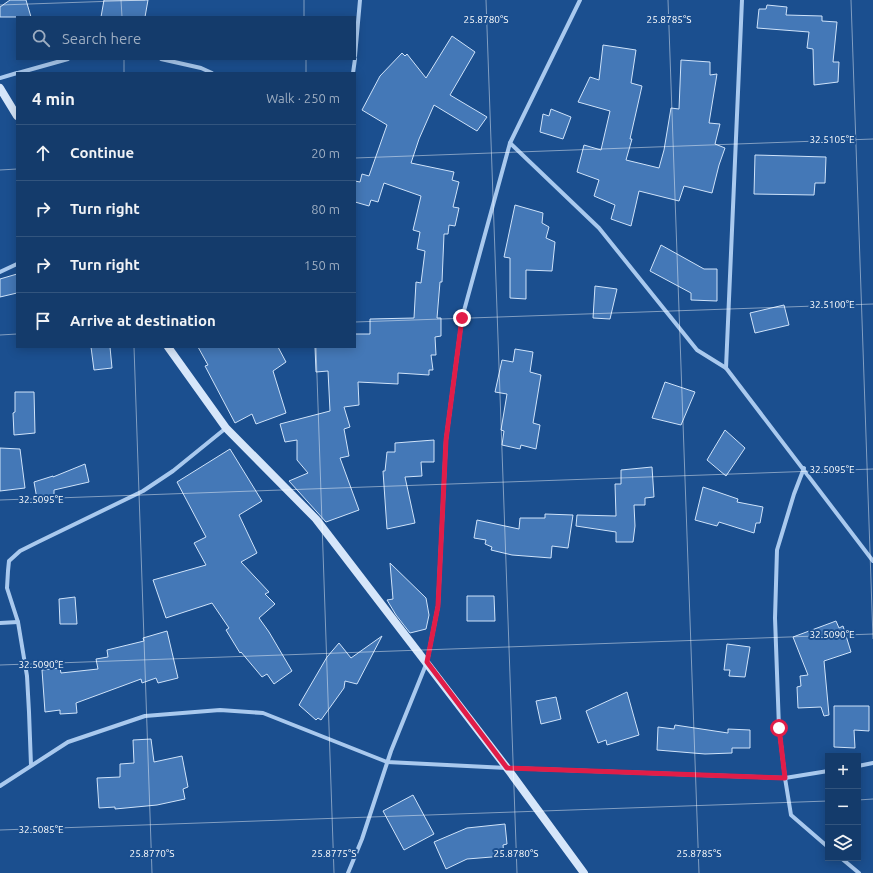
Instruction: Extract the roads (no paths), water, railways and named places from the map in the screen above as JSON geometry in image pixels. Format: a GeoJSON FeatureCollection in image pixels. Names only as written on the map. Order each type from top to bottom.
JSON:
{"type":"FeatureCollection","features":[{"type":"Feature","properties":{"kind":"street"},"geometry":{"type":"LineString","coordinates":[[356,46],[360,0]]}},
{"type":"Feature","properties":{"kind":"street"},"geometry":{"type":"LineString","coordinates":[[348,873],[362,839],[387,762],[427,662],[438,606],[446,440],[462,318],[510,143],[580,0]]}},
{"type":"Feature","properties":{"kind":"street"},"geometry":{"type":"LineString","coordinates":[[726,368],[742,0]]}},
{"type":"Feature","properties":{"kind":"street"},"geometry":{"type":"LineString","coordinates":[[22,72],[64,60]]}},
{"type":"Feature","properties":{"kind":"street"},"geometry":{"type":"LineString","coordinates":[[165,60],[201,68],[210,72]]}},
{"type":"Feature","properties":{"kind":"street"},"geometry":{"type":"LineString","coordinates":[[353,72],[355,60]]}},
{"type":"Feature","properties":{"kind":"street"},"geometry":{"type":"LineString","coordinates":[[0,78],[16,74]]}},
{"type":"Feature","properties":{"kind":"street"},"geometry":{"type":"LineString","coordinates":[[0,88],[16,114]]}},
{"type":"Feature","properties":{"kind":"street"},"geometry":{"type":"LineString","coordinates":[[510,143],[599,228],[697,350],[726,368],[804,468],[873,561]]}},
{"type":"Feature","properties":{"kind":"street"},"geometry":{"type":"LineString","coordinates":[[0,272],[16,264]]}},
{"type":"Feature","properties":{"kind":"street"},"geometry":{"type":"LineString","coordinates":[[169,348],[226,428],[316,519],[427,662],[584,873]]}},
{"type":"Feature","properties":{"kind":"street"},"geometry":{"type":"LineString","coordinates":[[31,765],[27,676],[18,622],[8,588],[8,571],[10,561],[20,551],[143,492],[173,471],[226,428]]}},
{"type":"Feature","properties":{"kind":"street"},"geometry":{"type":"LineString","coordinates":[[804,468],[794,494],[777,550],[775,618],[779,728],[791,815],[825,844]]}},
{"type":"Feature","properties":{"kind":"street"},"geometry":{"type":"LineString","coordinates":[[0,623],[18,622]]}},
{"type":"Feature","properties":{"kind":"street"},"geometry":{"type":"LineString","coordinates":[[0,786],[68,742],[145,716],[220,710],[263,713],[387,762],[785,778],[825,771]]}},
{"type":"Feature","properties":{"kind":"street"},"geometry":{"type":"LineString","coordinates":[[861,765],[873,763]]}},
{"type":"Feature","properties":{"kind":"street"},"geometry":{"type":"LineString","coordinates":[[845,861],[859,873]]}}]}
